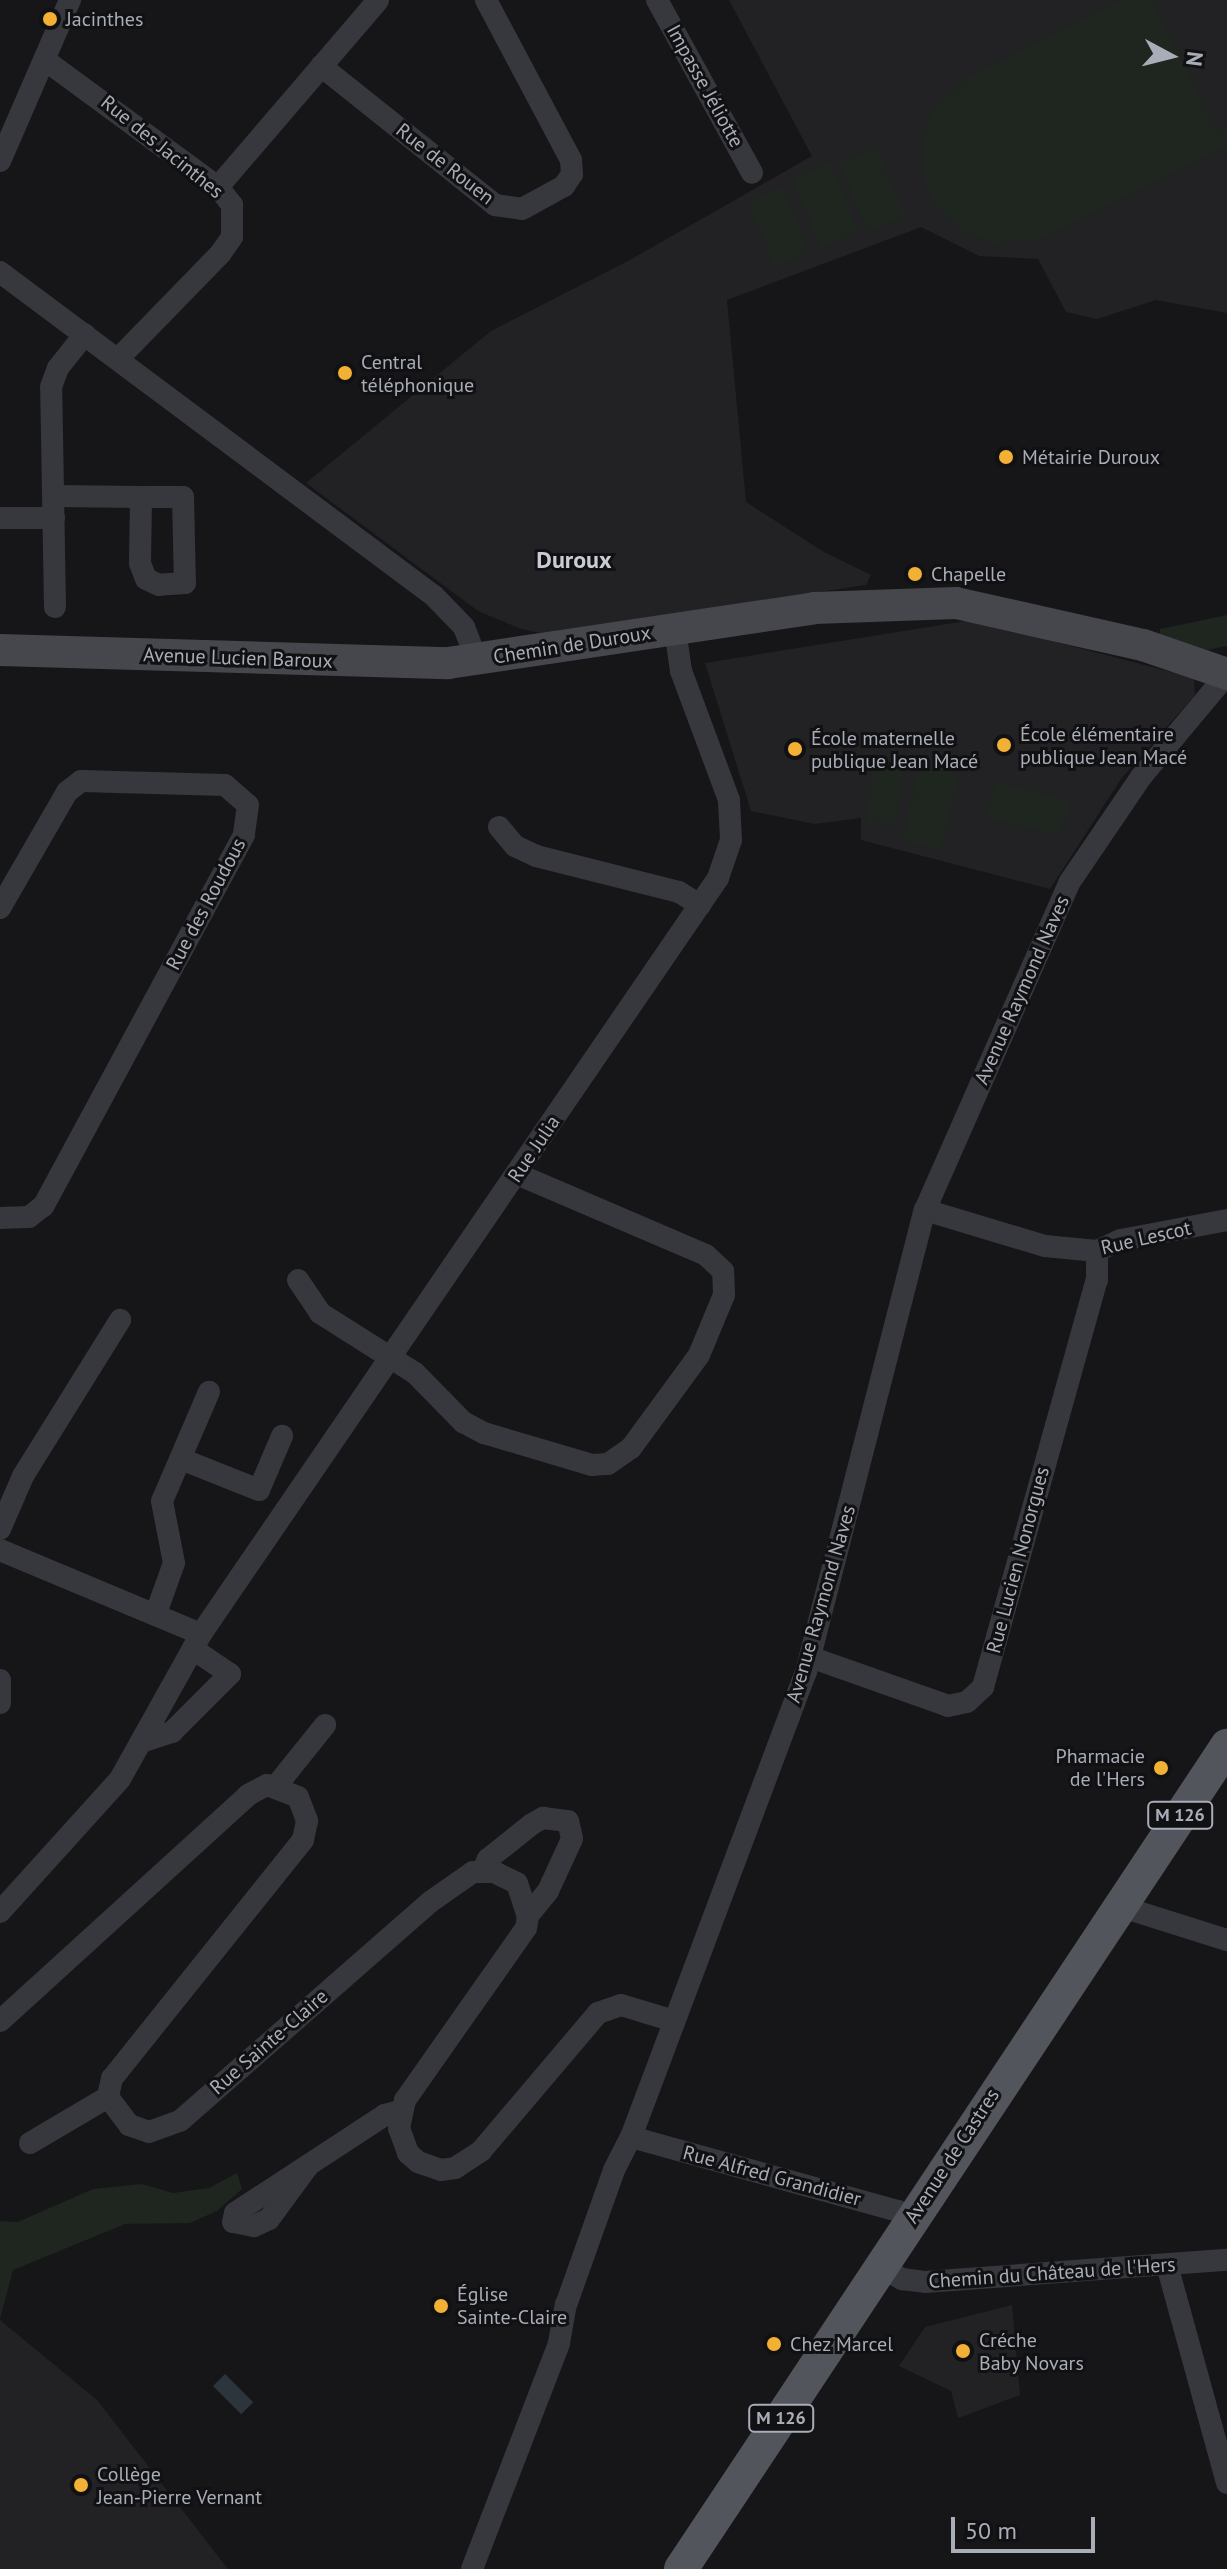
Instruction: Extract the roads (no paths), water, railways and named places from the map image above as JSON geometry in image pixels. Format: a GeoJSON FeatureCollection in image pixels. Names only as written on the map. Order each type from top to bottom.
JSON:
{"type":"FeatureCollection","features":[{"type":"Feature","properties":{"kind":"main road","name":"Avenue de Castres"},"geometry":{"type":"LineString","coordinates":[[681,2569],[1227,1746]]}},
{"type":"Feature","properties":{"kind":"street"},"geometry":{"type":"LineString","coordinates":[[2,152],[70,0]]}},
{"type":"Feature","properties":{"kind":"street"},"geometry":{"type":"LineString","coordinates":[[218,187],[378,0]]}},
{"type":"Feature","properties":{"kind":"street","name":"Rue de Rouen"},"geometry":{"type":"LineString","coordinates":[[321,66],[495,205],[522,209],[564,186],[572,174],[571,160],[486,0]]}},
{"type":"Feature","properties":{"kind":"street","name":"Impasse Jéliotte"},"geometry":{"type":"LineString","coordinates":[[657,0],[752,173]]}},
{"type":"Feature","properties":{"kind":"street","name":"Rue des Jacinthes"},"geometry":{"type":"LineString","coordinates":[[45,60],[218,187],[232,205],[232,237],[118,359]]}},
{"type":"Feature","properties":{"kind":"street","name":"Chemin de Duroux"},"geometry":{"type":"LineString","coordinates":[[0,272],[443,604],[464,627],[476,659],[814,608],[970,604],[1143,645],[1227,674]]}},
{"type":"Feature","properties":{"kind":"street"},"geometry":{"type":"LineString","coordinates":[[55,607],[51,387],[58,368],[85,334]]}},
{"type":"Feature","properties":{"kind":"street"},"geometry":{"type":"LineString","coordinates":[[0,518],[54,507],[141,497]]}},
{"type":"Feature","properties":{"kind":"street","name":"Rue Julia"},"geometry":{"type":"LineString","coordinates":[[197,1641],[700,905],[726,859],[732,818],[681,671],[675,629]]}},
{"type":"Feature","properties":{"kind":"street","name":"Avenue Lucien Baroux"},"geometry":{"type":"LineString","coordinates":[[0,650],[412,663],[476,659]]}},
{"type":"Feature","properties":{"kind":"street","name":"Avenue Raymond Naves"},"geometry":{"type":"LineString","coordinates":[[472,2569],[559,2343],[566,2305],[614,2170],[631,2137],[810,1657],[925,1210],[1069,883],[1141,777],[1227,674]]}},
{"type":"Feature","properties":{"kind":"street","name":"Rue des Roudous"},"geometry":{"type":"LineString","coordinates":[[0,908],[67,792],[81,781],[225,785],[248,805],[244,835],[43,1206],[29,1217],[0,1218]]}},
{"type":"Feature","properties":{"kind":"street"},"geometry":{"type":"LineString","coordinates":[[499,827],[515,846],[536,856],[679,892],[700,905]]}},
{"type":"Feature","properties":{"kind":"street"},"geometry":{"type":"LineString","coordinates":[[298,1280],[320,1313],[415,1373],[463,1422],[484,1433],[592,1465],[608,1464],[631,1448],[699,1355],[724,1295],[723,1271],[716,1260],[517,1174]]}},
{"type":"Feature","properties":{"kind":"street","name":"Rue Lescot"},"geometry":{"type":"LineString","coordinates":[[925,1210],[1045,1246],[1097,1251],[1121,1240],[1227,1220]]}},
{"type":"Feature","properties":{"kind":"street","name":"Rue Lucien Nonorgues"},"geometry":{"type":"LineString","coordinates":[[810,1657],[948,1706],[967,1702],[983,1687],[1097,1280],[1097,1251]]}},
{"type":"Feature","properties":{"kind":"street"},"geometry":{"type":"LineString","coordinates":[[0,1529],[23,1476],[120,1320]]}},
{"type":"Feature","properties":{"kind":"street"},"geometry":{"type":"LineString","coordinates":[[156,1613],[174,1563],[162,1501],[209,1392]]}},
{"type":"Feature","properties":{"kind":"street"},"geometry":{"type":"LineString","coordinates":[[181,1459],[259,1490],[282,1436]]}},
{"type":"Feature","properties":{"kind":"street"},"geometry":{"type":"LineString","coordinates":[[0,1550],[156,1613],[197,1641],[230,1674],[172,1732],[141,1742]]}},
{"type":"Feature","properties":{"kind":"street"},"geometry":{"type":"LineString","coordinates":[[0,1912],[120,1779],[197,1641]]}},
{"type":"Feature","properties":{"kind":"street"},"geometry":{"type":"LineString","coordinates":[[0,1680],[0,1703]]}},
{"type":"Feature","properties":{"kind":"street"},"geometry":{"type":"LineString","coordinates":[[0,2021],[248,1795],[277,1785],[325,1725]]}},
{"type":"Feature","properties":{"kind":"street"},"geometry":{"type":"LineString","coordinates":[[30,2143],[108,2097],[117,2070],[303,1840],[304,1808],[298,1797],[277,1785]]}},
{"type":"Feature","properties":{"kind":"street","name":"Rue Sainte-Claire"},"geometry":{"type":"LineString","coordinates":[[108,2097],[129,2125],[149,2132],[168,2129],[430,1902],[463,1876],[483,1870],[488,1859],[543,1818],[556,1817],[573,1826],[548,1891],[528,1916]]}},
{"type":"Feature","properties":{"kind":"street"},"geometry":{"type":"LineString","coordinates":[[308,2166],[400,2111],[526,1928],[528,1916],[517,1883],[483,1870]]}},
{"type":"Feature","properties":{"kind":"street"},"geometry":{"type":"LineString","coordinates":[[1119,1906],[1227,1940]]}},
{"type":"Feature","properties":{"kind":"street"},"geometry":{"type":"LineString","coordinates":[[400,2111],[399,2128],[408,2153],[428,2167],[455,2168],[481,2151],[598,2013],[621,2005],[674,2021]]}},
{"type":"Feature","properties":{"kind":"street","name":"Rue Alfred Grandidier"},"geometry":{"type":"LineString","coordinates":[[631,2137],[867,2202],[911,2220]]}},
{"type":"Feature","properties":{"kind":"street","name":"Chemin du Château de l'Hers"},"geometry":{"type":"LineString","coordinates":[[880,2266],[902,2279],[925,2282],[1227,2260]]}},
{"type":"Feature","properties":{"kind":"street"},"geometry":{"type":"LineString","coordinates":[[1167,2265],[1227,2483]]}},
{"type":"Feature","properties":{"kind":"place","name":"Jacinthes"},"geometry":{"type":"Point","coordinates":[50,19]}},
{"type":"Feature","properties":{"kind":"place","name":"Central téléphonique"},"geometry":{"type":"Point","coordinates":[345,373]}},
{"type":"Feature","properties":{"kind":"place","name":"Métairie Duroux"},"geometry":{"type":"Point","coordinates":[1006,457]}},
{"type":"Feature","properties":{"kind":"place","name":"Chapelle"},"geometry":{"type":"Point","coordinates":[915,574]}},
{"type":"Feature","properties":{"kind":"place","name":"École élémentaire publique Jean Macé"},"geometry":{"type":"Point","coordinates":[1004,745]}},
{"type":"Feature","properties":{"kind":"place","name":"École maternelle publique Jean Macé"},"geometry":{"type":"Point","coordinates":[795,749]}},
{"type":"Feature","properties":{"kind":"place","name":"Pharmacie de l'Hers"},"geometry":{"type":"Point","coordinates":[1161,1768]}},
{"type":"Feature","properties":{"kind":"place","name":"Église Sainte-Claire"},"geometry":{"type":"Point","coordinates":[441,2306]}},
{"type":"Feature","properties":{"kind":"place","name":"Chez Marcel"},"geometry":{"type":"Point","coordinates":[774,2344]}},
{"type":"Feature","properties":{"kind":"place","name":"Créche Baby Novars"},"geometry":{"type":"Point","coordinates":[963,2351]}},
{"type":"Feature","properties":{"kind":"place","name":"Collège Jean-Pierre Vernant"},"geometry":{"type":"Point","coordinates":[81,2485]}},
{"type":"Feature","properties":{"kind":"district","name":"Duroux"},"geometry":{"type":"Point","coordinates":[574,560]}}]}
